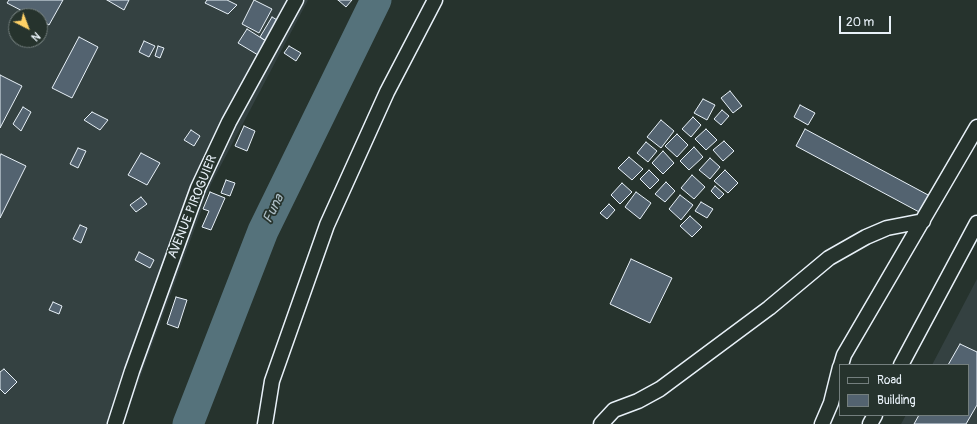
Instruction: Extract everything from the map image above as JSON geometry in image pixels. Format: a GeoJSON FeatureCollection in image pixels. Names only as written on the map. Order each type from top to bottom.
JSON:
{"type":"FeatureCollection","features":[{"type":"Feature","properties":{"kind":"street","name":"AVENUE PIROGUIER"},"geometry":{"type":"LineString","coordinates":[[115,424],[132,372],[198,188],[229,122],[296,0]]}},
{"type":"Feature","properties":{"kind":"street"},"geometry":{"type":"LineString","coordinates":[[265,424],[272,381],[327,225],[387,92],[435,0]]}},
{"type":"Feature","properties":{"kind":"street"},"geometry":{"type":"LineString","coordinates":[[841,364],[844,355],[977,127]]}},
{"type":"Feature","properties":{"kind":"street"},"geometry":{"type":"LineString","coordinates":[[601,424],[614,410],[638,401],[660,389],[769,308],[829,258],[866,237],[887,228],[923,220]]}},
{"type":"Feature","properties":{"kind":"street"},"geometry":{"type":"LineString","coordinates":[[902,364],[977,223]]}},
{"type":"Feature","properties":{"kind":"street"},"geometry":{"type":"LineString","coordinates":[[822,424],[831,403],[839,370]]}},
{"type":"Feature","properties":{"kind":"shaded area"},"geometry":{"type":"Polygon","coordinates":[[[0,0],[308,0],[211,184],[123,424],[0,424],[0,0]]]}},
{"type":"Feature","properties":{"kind":"shaded area"},"geometry":{"type":"Polygon","coordinates":[[[977,279],[977,424],[901,424],[905,416],[969,416],[969,364],[933,364],[977,279]]]}},
{"type":"Feature","properties":{"kind":"building"},"geometry":{"type":"Polygon","coordinates":[[[9,0],[63,0],[49,25],[48,8],[17,8],[7,3],[9,0]]]}},
{"type":"Feature","properties":{"kind":"building"},"geometry":{"type":"Polygon","coordinates":[[[107,0],[129,0],[124,10],[107,0]]]}},
{"type":"Feature","properties":{"kind":"building"},"geometry":{"type":"Polygon","coordinates":[[[207,0],[227,0],[237,5],[228,14],[205,3],[207,0]]]}},
{"type":"Feature","properties":{"kind":"building"},"geometry":{"type":"Polygon","coordinates":[[[254,0],[272,9],[259,33],[242,24],[254,0]]]}},
{"type":"Feature","properties":{"kind":"building"},"geometry":{"type":"Polygon","coordinates":[[[338,0],[352,0],[346,7],[338,0]]]}},
{"type":"Feature","properties":{"kind":"building"},"geometry":{"type":"Polygon","coordinates":[[[272,17],[279,21],[266,41],[260,37],[272,17]]]}},
{"type":"Feature","properties":{"kind":"building"},"geometry":{"type":"Polygon","coordinates":[[[247,29],[266,41],[258,55],[238,43],[247,29]]]}},
{"type":"Feature","properties":{"kind":"building"},"geometry":{"type":"Polygon","coordinates":[[[79,37],[98,47],[72,98],[52,88],[79,37]]]}},
{"type":"Feature","properties":{"kind":"building"},"geometry":{"type":"Polygon","coordinates":[[[144,41],[155,46],[149,57],[139,52],[144,41]]]}},
{"type":"Feature","properties":{"kind":"building"},"geometry":{"type":"Polygon","coordinates":[[[158,46],[164,48],[160,58],[155,56],[158,46]]]}},
{"type":"Feature","properties":{"kind":"building"},"geometry":{"type":"Polygon","coordinates":[[[289,46],[301,53],[296,61],[284,53],[289,46]]]}},
{"type":"Feature","properties":{"kind":"building"},"geometry":{"type":"Polygon","coordinates":[[[0,75],[22,86],[0,128],[0,75]]]}},
{"type":"Feature","properties":{"kind":"building"},"geometry":{"type":"Polygon","coordinates":[[[730,91],[742,106],[733,113],[721,98],[730,91]]]}},
{"type":"Feature","properties":{"kind":"building"},"geometry":{"type":"Polygon","coordinates":[[[703,99],[715,105],[707,120],[694,113],[703,99]]]}},
{"type":"Feature","properties":{"kind":"building"},"geometry":{"type":"Polygon","coordinates":[[[800,105],[815,113],[808,125],[794,117],[800,105]]]}},
{"type":"Feature","properties":{"kind":"building"},"geometry":{"type":"Polygon","coordinates":[[[23,107],[31,112],[21,131],[13,124],[23,107]]]}},
{"type":"Feature","properties":{"kind":"building"},"geometry":{"type":"Polygon","coordinates":[[[722,110],[729,116],[721,125],[714,119],[722,110]]]}},
{"type":"Feature","properties":{"kind":"building"},"geometry":{"type":"Polygon","coordinates":[[[92,112],[108,120],[100,130],[84,120],[92,112]]]}},
{"type":"Feature","properties":{"kind":"building"},"geometry":{"type":"Polygon","coordinates":[[[693,117],[701,125],[691,137],[682,129],[693,117]]]}},
{"type":"Feature","properties":{"kind":"building"},"geometry":{"type":"Polygon","coordinates":[[[661,120],[674,131],[661,148],[647,137],[661,120]]]}},
{"type":"Feature","properties":{"kind":"building"},"geometry":{"type":"Polygon","coordinates":[[[244,126],[255,131],[247,151],[235,146],[244,126]]]}},
{"type":"Feature","properties":{"kind":"building"},"geometry":{"type":"Polygon","coordinates":[[[706,129],[717,140],[706,150],[695,139],[706,129]]]}},
{"type":"Feature","properties":{"kind":"building"},"geometry":{"type":"Polygon","coordinates":[[[805,129],[930,196],[921,213],[796,146],[805,129]]]}},
{"type":"Feature","properties":{"kind":"building"},"geometry":{"type":"Polygon","coordinates":[[[191,130],[200,136],[194,146],[184,140],[191,130]]]}},
{"type":"Feature","properties":{"kind":"building"},"geometry":{"type":"Polygon","coordinates":[[[677,134],[688,145],[677,157],[665,146],[677,134]]]}},
{"type":"Feature","properties":{"kind":"building"},"geometry":{"type":"Polygon","coordinates":[[[724,141],[734,151],[723,161],[713,150],[724,141]]]}},
{"type":"Feature","properties":{"kind":"building"},"geometry":{"type":"Polygon","coordinates":[[[646,142],[657,151],[648,162],[637,153],[646,142]]]}},
{"type":"Feature","properties":{"kind":"building"},"geometry":{"type":"Polygon","coordinates":[[[694,147],[703,157],[689,170],[680,161],[694,147]]]}},
{"type":"Feature","properties":{"kind":"building"},"geometry":{"type":"Polygon","coordinates":[[[78,148],[86,151],[78,168],[70,164],[78,148]]]}},
{"type":"Feature","properties":{"kind":"building"},"geometry":{"type":"Polygon","coordinates":[[[663,151],[674,163],[663,174],[652,163],[663,151]]]}},
{"type":"Feature","properties":{"kind":"building"},"geometry":{"type":"Polygon","coordinates":[[[141,153],[160,163],[147,185],[128,175],[141,153]]]}},
{"type":"Feature","properties":{"kind":"building"},"geometry":{"type":"Polygon","coordinates":[[[1,154],[26,166],[0,218],[0,156],[1,154]]]}},
{"type":"Feature","properties":{"kind":"building"},"geometry":{"type":"Polygon","coordinates":[[[629,157],[643,169],[632,180],[618,168],[629,157]]]}},
{"type":"Feature","properties":{"kind":"building"},"geometry":{"type":"Polygon","coordinates":[[[710,158],[720,167],[710,179],[699,170],[710,158]]]}},
{"type":"Feature","properties":{"kind":"building"},"geometry":{"type":"Polygon","coordinates":[[[649,170],[659,180],[650,189],[640,179],[649,170]]]}},
{"type":"Feature","properties":{"kind":"building"},"geometry":{"type":"Polygon","coordinates":[[[725,170],[738,183],[728,193],[714,181],[725,170]]]}},
{"type":"Feature","properties":{"kind":"building"},"geometry":{"type":"Polygon","coordinates":[[[692,175],[705,187],[694,199],[681,188],[692,175]]]}},
{"type":"Feature","properties":{"kind":"building"},"geometry":{"type":"Polygon","coordinates":[[[226,180],[235,183],[230,196],[221,193],[226,180]]]}},
{"type":"Feature","properties":{"kind":"building"},"geometry":{"type":"Polygon","coordinates":[[[666,182],[675,191],[665,202],[655,194],[666,182]]]}},
{"type":"Feature","properties":{"kind":"building"},"geometry":{"type":"Polygon","coordinates":[[[622,183],[632,192],[620,204],[611,195],[622,183]]]}},
{"type":"Feature","properties":{"kind":"building"},"geometry":{"type":"Polygon","coordinates":[[[715,186],[724,194],[719,199],[711,191],[715,186]]]}},
{"type":"Feature","properties":{"kind":"building"},"geometry":{"type":"Polygon","coordinates":[[[210,192],[225,198],[211,230],[202,227],[209,211],[203,209],[210,192]]]}},
{"type":"Feature","properties":{"kind":"building"},"geometry":{"type":"Polygon","coordinates":[[[636,192],[651,203],[640,219],[625,207],[636,192]]]}},
{"type":"Feature","properties":{"kind":"building"},"geometry":{"type":"Polygon","coordinates":[[[680,195],[693,205],[681,220],[669,209],[680,195]]]}},
{"type":"Feature","properties":{"kind":"building"},"geometry":{"type":"Polygon","coordinates":[[[141,197],[147,204],[136,212],[130,205],[141,197]]]}},
{"type":"Feature","properties":{"kind":"building"},"geometry":{"type":"Polygon","coordinates":[[[701,202],[713,209],[707,218],[695,211],[701,202]]]}},
{"type":"Feature","properties":{"kind":"building"},"geometry":{"type":"Polygon","coordinates":[[[609,204],[615,210],[607,219],[600,213],[609,204]]]}},
{"type":"Feature","properties":{"kind":"building"},"geometry":{"type":"Polygon","coordinates":[[[690,216],[702,227],[692,237],[680,226],[690,216]]]}},
{"type":"Feature","properties":{"kind":"building"},"geometry":{"type":"Polygon","coordinates":[[[80,225],[87,228],[81,243],[73,239],[80,225]]]}},
{"type":"Feature","properties":{"kind":"building"},"geometry":{"type":"Polygon","coordinates":[[[139,252],[154,260],[150,268],[135,260],[139,252]]]}},
{"type":"Feature","properties":{"kind":"building"},"geometry":{"type":"Polygon","coordinates":[[[631,259],[672,278],[650,323],[610,304],[631,259]]]}},
{"type":"Feature","properties":{"kind":"building"},"geometry":{"type":"Polygon","coordinates":[[[176,297],[187,300],[178,328],[167,324],[176,297]]]}},
{"type":"Feature","properties":{"kind":"building"},"geometry":{"type":"Polygon","coordinates":[[[53,302],[62,306],[59,314],[49,310],[53,302]]]}},
{"type":"Feature","properties":{"kind":"building"},"geometry":{"type":"Polygon","coordinates":[[[960,344],[977,352],[977,405],[966,424],[914,424],[918,416],[969,416],[969,364],[949,364],[960,344]]]}},
{"type":"Feature","properties":{"kind":"building"},"geometry":{"type":"Polygon","coordinates":[[[4,369],[17,382],[5,394],[0,389],[0,372],[4,369]]]}},
{"type":"Feature","properties":{"kind":"waterway","name":"Funa"},"geometry":{"type":"LineString","coordinates":[[188,424],[263,231],[376,0]]}}]}
